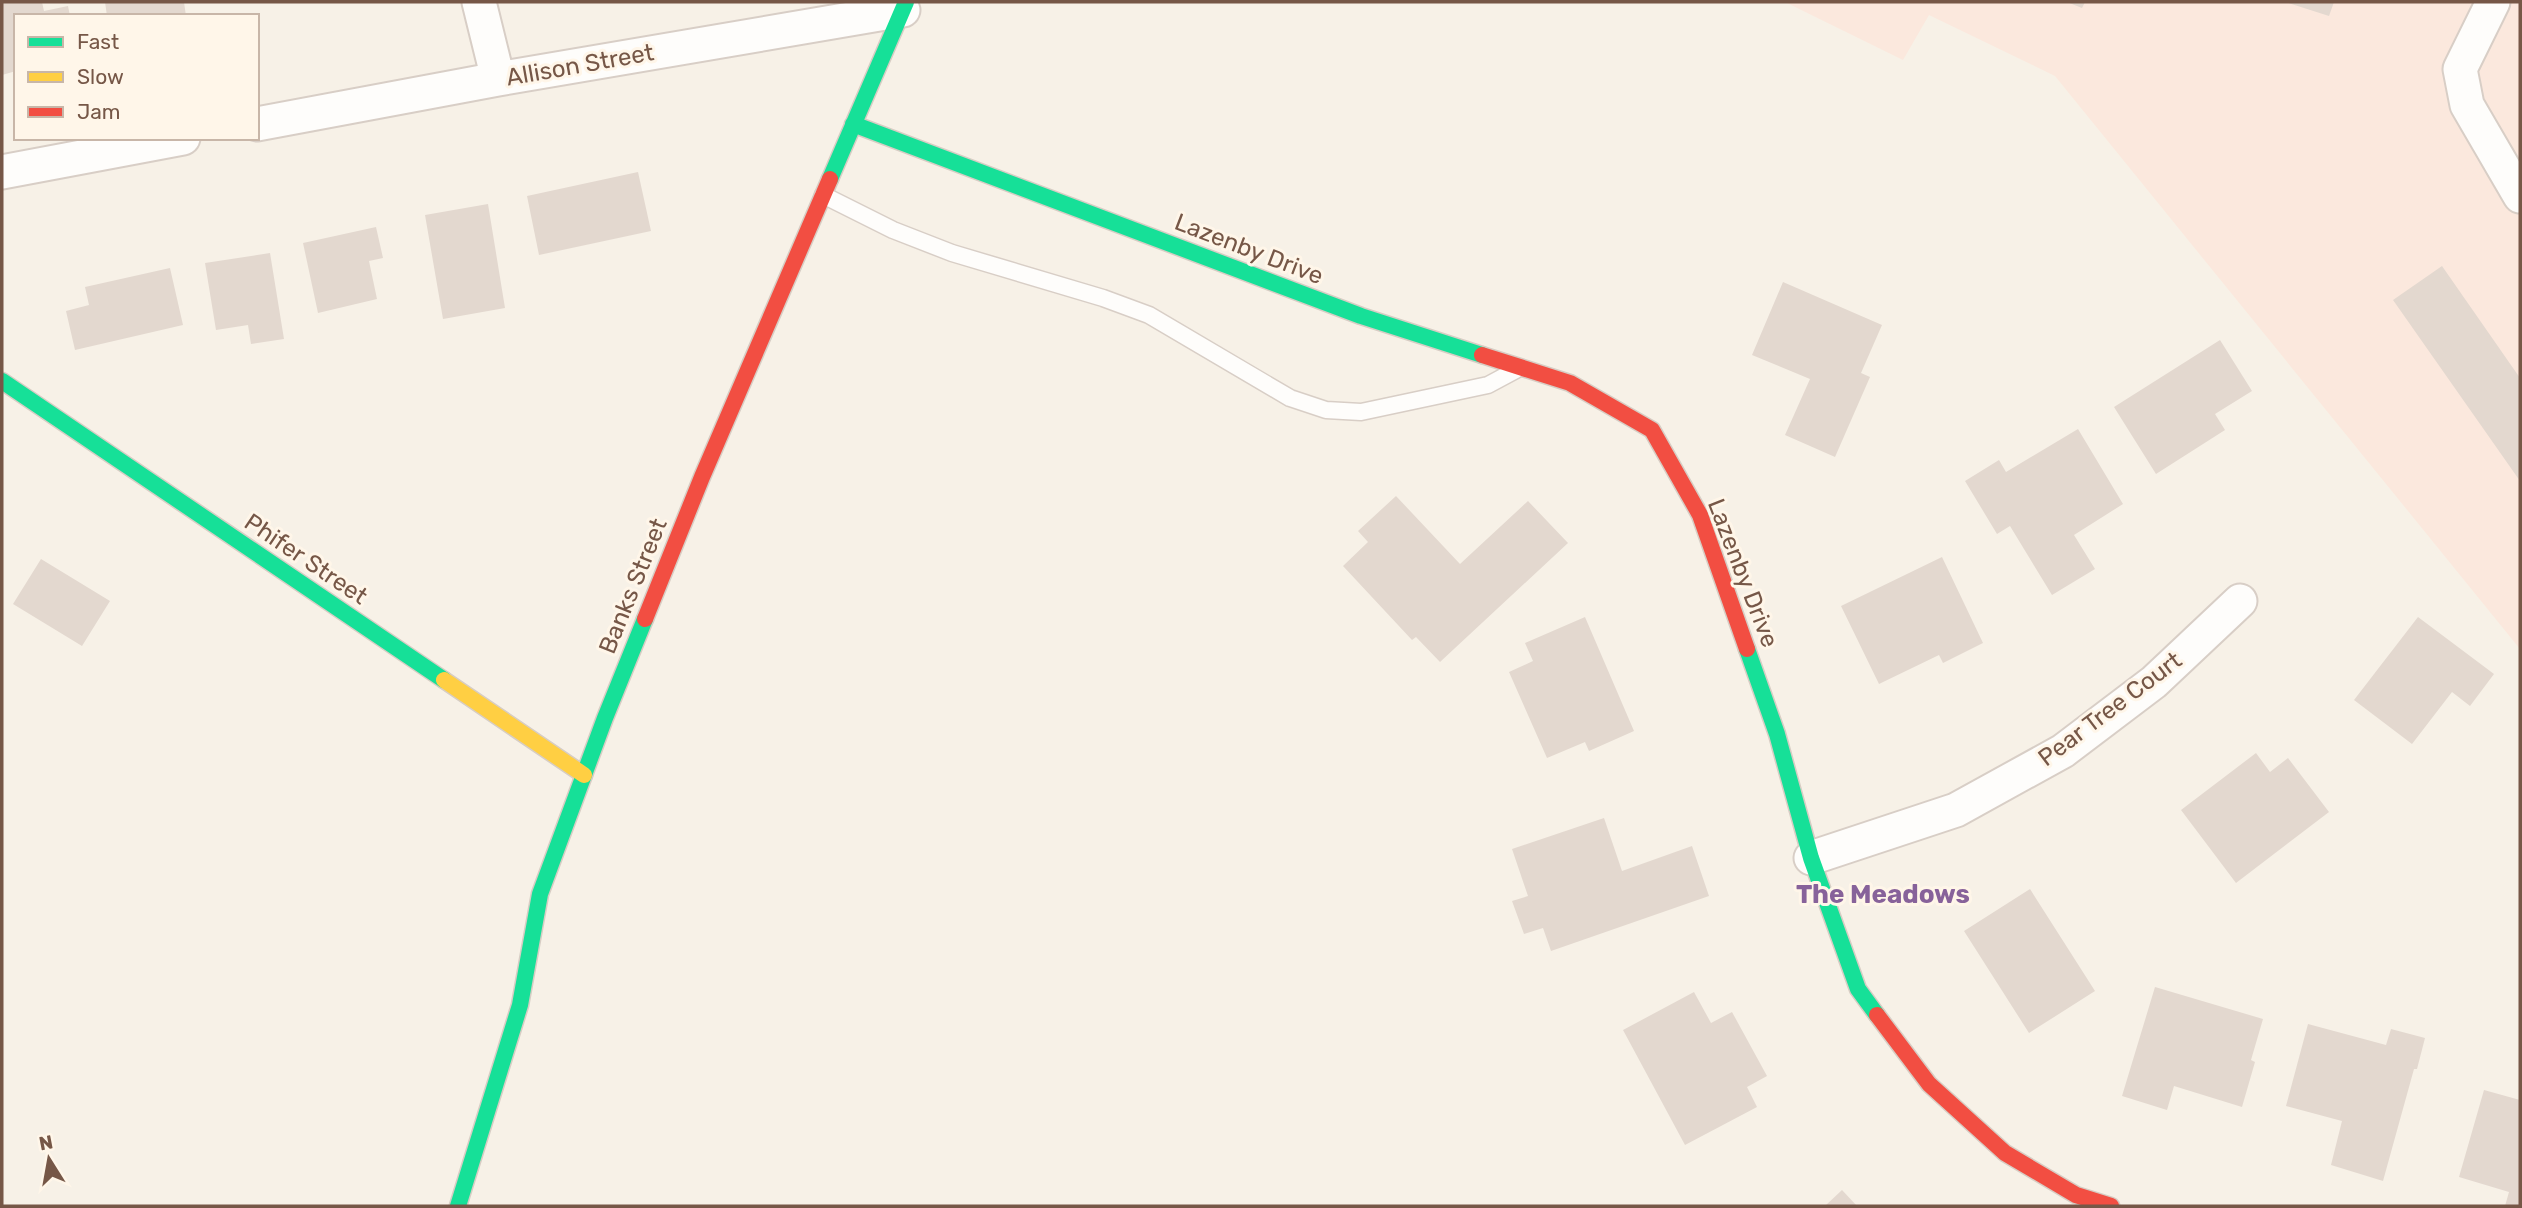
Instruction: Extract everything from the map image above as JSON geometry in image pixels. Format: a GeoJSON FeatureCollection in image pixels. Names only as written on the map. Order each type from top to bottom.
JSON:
{"type":"FeatureCollection","features":[{"type":"Feature","properties":{"kind":"street"},"geometry":{"type":"LineString","coordinates":[[479,2],[498,79]]}},
{"type":"Feature","properties":{"kind":"street"},"geometry":{"type":"LineString","coordinates":[[2493,2],[2460,69],[2467,105],[2520,196]]}},
{"type":"Feature","properties":{"kind":"street","name":"Allison Street"},"geometry":{"type":"LineString","coordinates":[[259,124],[904,6]]}},
{"type":"Feature","properties":{"kind":"street","name":"Banks Street"},"geometry":{"type":"LineString","coordinates":[[458,1206],[520,1005],[540,894],[625,664],[702,477],[904,6]]}},
{"type":"Feature","properties":{"kind":"street","name":"Lazenby Drive"},"geometry":{"type":"LineString","coordinates":[[853,124],[1361,316],[1570,383],[1652,430],[1700,515],[1777,734],[1811,858],[1858,989],[1928,1084],[2005,1153],[2076,1195],[2111,1206]]}},
{"type":"Feature","properties":{"kind":"street"},"geometry":{"type":"LineString","coordinates":[[2,173],[173,140]]}},
{"type":"Feature","properties":{"kind":"street","name":"Phifer Street"},"geometry":{"type":"LineString","coordinates":[[2,381],[584,775]]}},
{"type":"Feature","properties":{"kind":"street","name":"Pear Tree Court"},"geometry":{"type":"LineString","coordinates":[[1811,858],[1956,810],[2063,751],[2154,682],[2240,601]]}},
{"type":"Feature","properties":{"kind":"lane"},"geometry":{"type":"LineString","coordinates":[[823,195],[893,230],[952,253],[1103,298],[1149,315],[1290,398],[1326,410],[1361,412],[1488,385],[1521,367]]}},
{"type":"Feature","properties":{"kind":"shaded area"},"geometry":{"type":"Polygon","coordinates":[[[1785,2],[2520,2],[2520,649],[2055,76],[1929,15],[1903,60],[1785,2]]]}},
{"type":"Feature","properties":{"kind":"building"},"geometry":{"type":"Polygon","coordinates":[[[2,2],[42,2],[44,11],[68,6],[70,14],[14,14],[14,72],[2,75],[2,2]]]}},
{"type":"Feature","properties":{"kind":"building"},"geometry":{"type":"Polygon","coordinates":[[[105,2],[184,2],[186,14],[107,14],[105,2]]]}},
{"type":"Feature","properties":{"kind":"building"},"geometry":{"type":"Polygon","coordinates":[[[2067,2],[2085,2],[2082,8],[2067,2]]]}},
{"type":"Feature","properties":{"kind":"building"},"geometry":{"type":"Polygon","coordinates":[[[2285,2],[2334,2],[2329,16],[2285,2]]]}},
{"type":"Feature","properties":{"kind":"building"},"geometry":{"type":"Polygon","coordinates":[[[638,172],[651,231],[539,255],[527,196],[638,172]]]}},
{"type":"Feature","properties":{"kind":"building"},"geometry":{"type":"Polygon","coordinates":[[[488,204],[505,308],[443,319],[425,215],[488,204]]]}},
{"type":"Feature","properties":{"kind":"building"},"geometry":{"type":"Polygon","coordinates":[[[376,227],[383,258],[369,261],[377,299],[318,313],[303,243],[376,227]]]}},
{"type":"Feature","properties":{"kind":"building"},"geometry":{"type":"Polygon","coordinates":[[[270,253],[284,339],[251,344],[248,325],[216,330],[205,263],[270,253]]]}},
{"type":"Feature","properties":{"kind":"building"},"geometry":{"type":"Polygon","coordinates":[[[2442,266],[2520,378],[2520,481],[2393,300],[2442,266]]]}},
{"type":"Feature","properties":{"kind":"building"},"geometry":{"type":"Polygon","coordinates":[[[170,268],[183,325],[75,350],[66,311],[89,305],[85,287],[170,268]]]}},
{"type":"Feature","properties":{"kind":"building"},"geometry":{"type":"Polygon","coordinates":[[[1783,282],[1882,325],[1861,373],[1870,377],[1835,457],[1785,435],[1810,379],[1752,355],[1783,282]]]}},
{"type":"Feature","properties":{"kind":"building"},"geometry":{"type":"Polygon","coordinates":[[[2220,340],[2252,391],[2215,414],[2225,430],[2156,474],[2114,407],[2220,340]]]}},
{"type":"Feature","properties":{"kind":"building"},"geometry":{"type":"Polygon","coordinates":[[[2078,429],[2123,504],[2074,535],[2095,569],[2052,595],[2010,526],[1997,534],[1965,481],[1999,460],[2006,472],[2078,429]]]}},
{"type":"Feature","properties":{"kind":"building"},"geometry":{"type":"Polygon","coordinates":[[[1396,496],[1460,564],[1528,501],[1568,543],[1440,662],[1416,637],[1412,640],[1343,566],[1368,542],[1358,531],[1396,496]]]}},
{"type":"Feature","properties":{"kind":"building"},"geometry":{"type":"Polygon","coordinates":[[[1942,557],[1983,643],[1943,663],[1939,655],[1879,684],[1841,606],[1942,557]]]}},
{"type":"Feature","properties":{"kind":"building"},"geometry":{"type":"Polygon","coordinates":[[[41,559],[110,601],[82,646],[13,604],[41,559]]]}},
{"type":"Feature","properties":{"kind":"building"},"geometry":{"type":"Polygon","coordinates":[[[1585,617],[1634,731],[1589,751],[1585,742],[1547,758],[1509,672],[1533,661],[1525,643],[1585,617]]]}},
{"type":"Feature","properties":{"kind":"building"},"geometry":{"type":"Polygon","coordinates":[[[2418,617],[2494,674],[2470,706],[2452,692],[2412,744],[2354,700],[2418,617]]]}},
{"type":"Feature","properties":{"kind":"building"},"geometry":{"type":"Polygon","coordinates":[[[2256,753],[2270,772],[2288,758],[2329,812],[2236,883],[2181,810],[2256,753]]]}},
{"type":"Feature","properties":{"kind":"building"},"geometry":{"type":"Polygon","coordinates":[[[1604,818],[1622,871],[1692,846],[1709,896],[1551,951],[1543,928],[1524,934],[1512,901],[1528,896],[1512,849],[1604,818]]]}},
{"type":"Feature","properties":{"kind":"building"},"geometry":{"type":"Polygon","coordinates":[[[2030,889],[2095,991],[2029,1033],[1964,931],[2030,889]]]}},
{"type":"Feature","properties":{"kind":"building"},"geometry":{"type":"Polygon","coordinates":[[[2155,987],[2263,1019],[2251,1060],[2255,1062],[2242,1107],[2174,1086],[2167,1110],[2122,1096],[2155,987]]]}},
{"type":"Feature","properties":{"kind":"building"},"geometry":{"type":"Polygon","coordinates":[[[1694,992],[1711,1023],[1732,1012],[1767,1076],[1747,1087],[1757,1107],[1685,1145],[1623,1030],[1694,992]]]}},
{"type":"Feature","properties":{"kind":"building"},"geometry":{"type":"Polygon","coordinates":[[[2308,1024],[2386,1045],[2391,1029],[2425,1038],[2383,1181],[2331,1165],[2342,1121],[2286,1106],[2308,1024]]]}},
{"type":"Feature","properties":{"kind":"building"},"geometry":{"type":"Polygon","coordinates":[[[2484,1090],[2520,1100],[2520,1206],[2505,1206],[2509,1192],[2459,1177],[2484,1090]]]}},
{"type":"Feature","properties":{"kind":"building"},"geometry":{"type":"Polygon","coordinates":[[[1842,1190],[1857,1206],[1825,1206],[1842,1190]]]}},
{"type":"Feature","properties":{"kind":"traffic: fast"},"geometry":{"type":"LineString","coordinates":[[830,179],[906,2]]}},
{"type":"Feature","properties":{"kind":"traffic: fast"},"geometry":{"type":"LineString","coordinates":[[853,124],[1361,316],[1482,355]]}},
{"type":"Feature","properties":{"kind":"traffic: fast"},"geometry":{"type":"LineString","coordinates":[[2,381],[444,680]]}},
{"type":"Feature","properties":{"kind":"traffic: fast"},"geometry":{"type":"LineString","coordinates":[[458,1206],[520,1005],[540,894],[645,619]]}},
{"type":"Feature","properties":{"kind":"traffic: fast"},"geometry":{"type":"LineString","coordinates":[[1747,649],[1777,734],[1811,858],[1858,989],[1877,1015]]}},
{"type":"Feature","properties":{"kind":"traffic: slow"},"geometry":{"type":"LineString","coordinates":[[444,680],[584,775]]}},
{"type":"Feature","properties":{"kind":"traffic: jam"},"geometry":{"type":"LineString","coordinates":[[645,619],[702,477],[830,179]]}},
{"type":"Feature","properties":{"kind":"traffic: jam"},"geometry":{"type":"LineString","coordinates":[[1482,355],[1570,383],[1652,430],[1700,515],[1747,649]]}},
{"type":"Feature","properties":{"kind":"traffic: jam"},"geometry":{"type":"LineString","coordinates":[[1877,1015],[1929,1084],[2005,1153],[2076,1195],[2111,1206]]}},
{"type":"Feature","properties":{"kind":"district","name":"The Meadows"},"geometry":{"type":"Point","coordinates":[1883,894]}}]}
